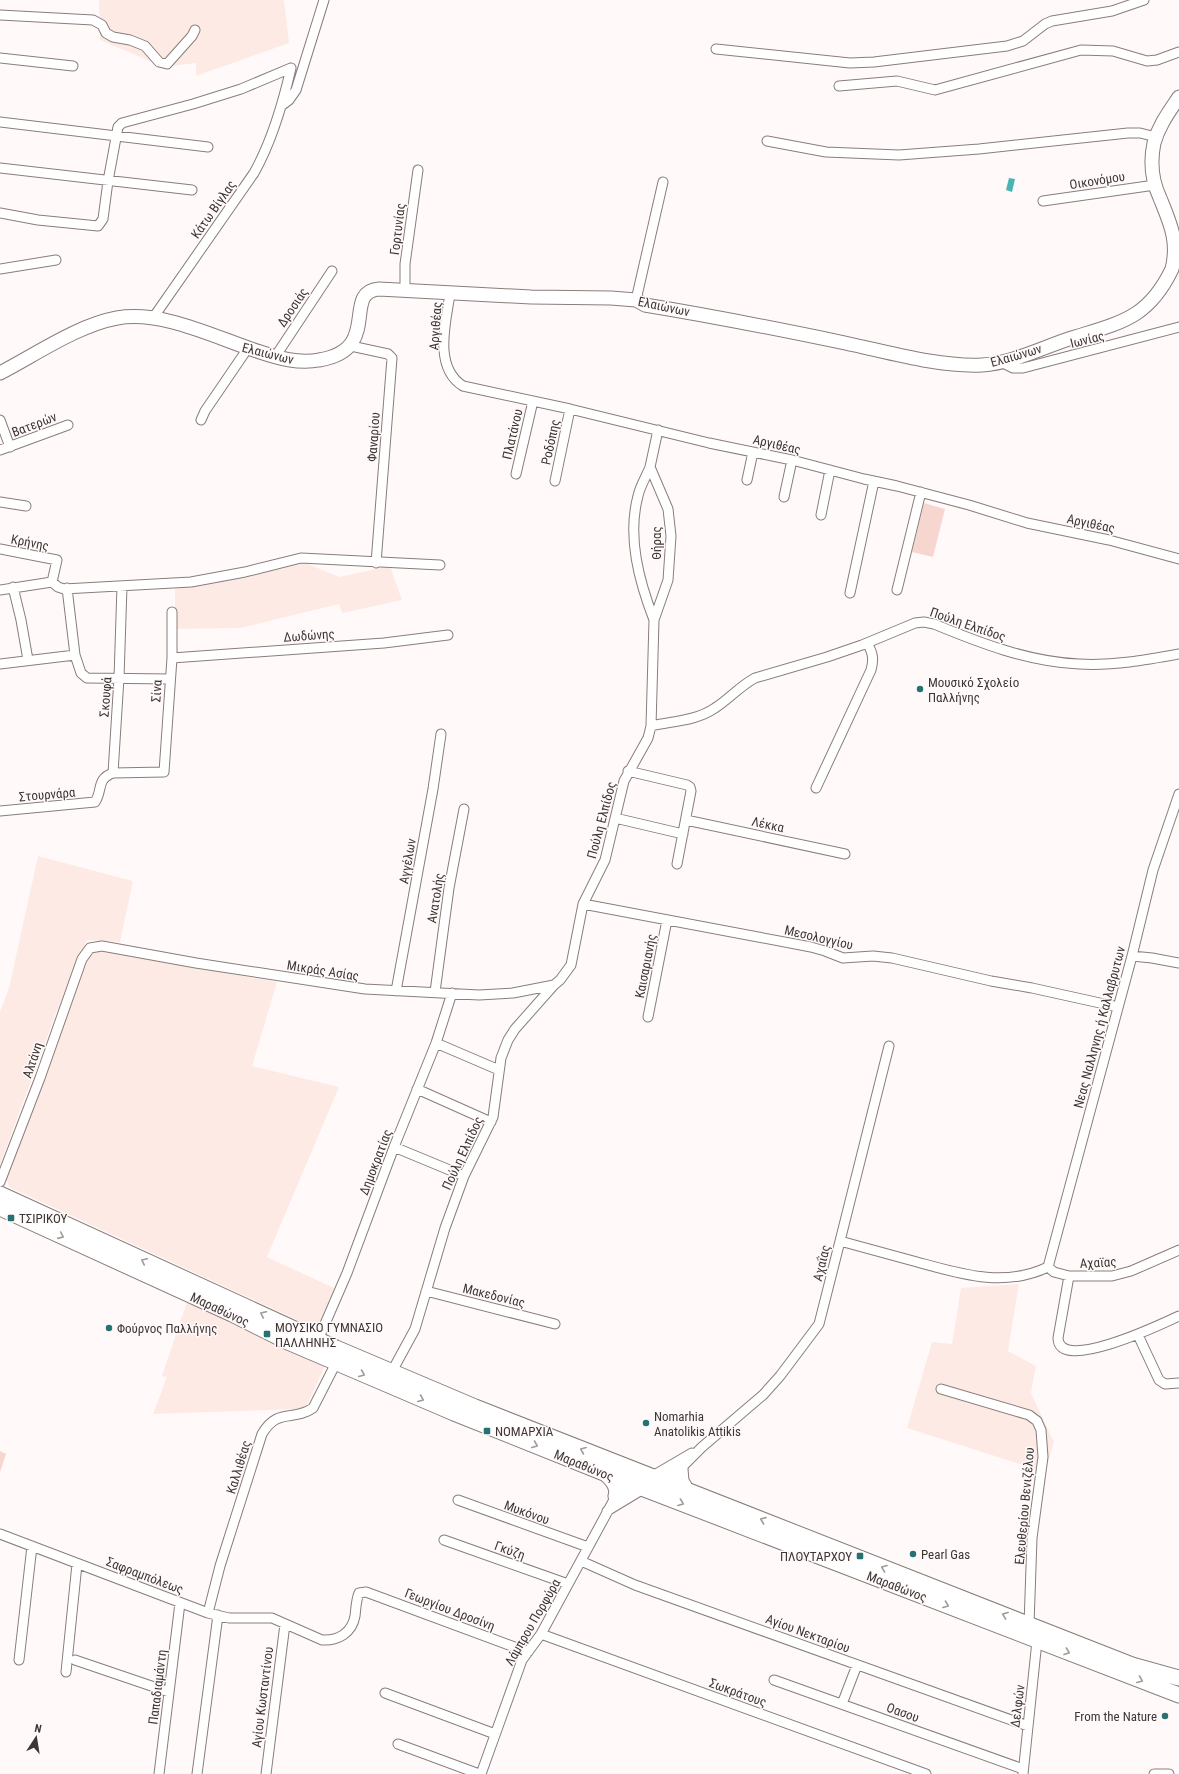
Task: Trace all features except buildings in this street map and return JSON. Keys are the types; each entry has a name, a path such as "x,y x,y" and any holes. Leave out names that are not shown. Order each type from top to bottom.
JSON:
{"main road":[{"name":"Ελαιώνων","path":"0,373 95,324 123,317 153,318 172,322 275,357 303,361 319,360 339,355 351,346 357,333 361,301 364,295 376,289 450,294 636,300 645,305 753,324 927,360 963,364 1001,362 1135,316 1146,307 1165,282 1174,266 1178,250 1177,236 1175,227 1155,185 1152,159 1156,137 1164,119 1179,97"},
{"name":"Μαραθώνος","path":"0,1194 318,1340 388,1378 605,1473 687,1491 1132,1665 1179,1678"},
{"name":"Μαραθώνος","path":"0,1208 336,1363 388,1378 475,1407 647,1483 1037,1641 1179,1695"},
{"path":"680,1469 681,1481 687,1491"},
{"path":"605,1473 615,1485 617,1492 616,1496"}],"street":[{"path":"280,107 289,100 296,90 324,0"},
{"path":"716,50 850,63 898,59 1013,44 1023,41 1048,22 1112,11 1144,0"},
{"path":"0,15 93,20 102,24 106,33 113,38 130,40 145,46 159,62 167,64 192,36 195,30"},
{"path":"839,86 897,81 935,90 1080,50 1113,51 1147,61 1157,60 1179,52"},
{"path":"0,58 73,66"},
{"name":"Κάτω Βίγλας","path":"117,136 118,127 122,122 159,114 194,104 241,89 292,68 266,150 254,173 153,318"},
{"path":"0,122 208,147"},
{"path":"767,141 826,152 899,155 979,149 1128,133 1140,133 1156,137"},
{"path":"0,213 98,226 103,219 108,181 117,136"},
{"path":"0,168 192,190"},
{"name":"Γορτυνίας","path":"405,290 406,264 418,170"},
{"path":"636,300 663,182"},
{"name":"Οικονόμου","path":"1043,201 1155,185"},
{"path":"0,269 56,260"},
{"name":"Δροσιάς","path":"275,357 332,271"},
{"name":"Αργιθέας","path":"450,294 444,348 448,365 457,380 466,387 570,409 792,460 921,492 1027,523 1109,540 1179,559"},
{"name":"Ιωνίας","path":"1001,362 1010,367 1023,368 1179,327"},
{"name":"Φαναρίου","path":"351,346 388,354 392,358 376,563"},
{"path":"201,420 205,411 248,348"},
{"name":"Πλατάνου","path":"516,474 533,401"},
{"name":"Ροδόπης","path":"555,481 570,409"},
{"path":"0,420 10,447"},
{"name":"Βατερών","path":"0,450 68,425"},
{"name":"Θήρας","path":"654,620 644,593 635,548 634,513 638,494 650,467 658,430"},
{"path":"747,480 753,452"},
{"path":"784,497 792,460"},
{"name":"Θήρας","path":"650,467 668,509 671,536 668,580 654,620 651,726"},
{"path":"820,515 830,470"},
{"path":"850,593 874,481"},
{"path":"897,590 921,492"},
{"path":"0,502 26,506"},
{"name":"Κρήνης","path":"0,549 57,560 52,582"},
{"path":"0,590 52,582 58,587 67,588 190,582 245,572 301,558 376,563 440,565"},
{"name":"Σκουφά","path":"113,773 119,678 122,586"},
{"path":"13,587 22,620 28,660"},
{"path":"67,588 75,655 81,673 87,678 170,679"},
{"name":"Σίνα","path":"113,773 164,772 172,658 172,612"},
{"name":"Πούλη Ελπίδος","path":"388,1378 416,1330 445,1228 464,1176 491,1122 494,1111 501,1058 508,1040 515,1029 560,980 571,965 583,904 605,860 620,792 628,771 648,738 651,726 690,720 714,709 746,683 764,674 827,657 867,643 915,623 924,622 1018,654 1068,664 1122,663 1179,654"},
{"name":"Δωδώνης","path":"172,658 384,643 448,635"},
{"path":"816,788 871,670 874,660 867,643"},
{"path":"0,664 75,655"},
{"name":"Αγγέλων","path":"396,991 433,789 441,734"},
{"path":"628,771 689,786 691,791 677,864"},
{"name":"Στουρνάρα","path":"0,811 95,802 102,780 107,775 113,773"},
{"name":"Νεας Nαλληνης ή Καλλαβρυτων","path":"1044,1269 1118,1008 1153,870 1179,794"},
{"name":"Ανατολής","path":"435,992 449,888 464,809"},
{"path":"615,818 683,834"},
{"name":"Λέκκα","path":"686,820 845,854"},
{"name":"Μεσολογγίου","path":"583,904 811,947 825,950 843,958 873,956 892,958 983,980 1040,990 1118,1008"},
{"name":"Καισαριανής","path":"648,1017 667,920"},
{"name":"Μικράς Ασίας","path":"90,948 102,946 268,975 365,989 479,995 513,993 554,985"},
{"name":"Αλτάνη","path":"0,1182 40,1078 65,1003 82,959 90,948"},
{"path":"1132,956 1179,963"},
{"name":"Δημοκρατίας","path":"318,1340 347,1273 394,1147 436,1043 452,993"},
{"path":"436,1043 499,1070"},
{"path":"840,1242 889,1046"},
{"path":"417,1089 491,1122"},
{"path":"394,1147 464,1176"},
{"name":"Αχαΐας","path":"647,1483 680,1469 702,1447 772,1386 814,1331 822,1316 840,1242 963,1275 982,1278 1002,1279 1044,1269"},
{"name":"Αχαϊας","path":"1044,1269 1069,1276 1119,1275 1179,1250"},
{"path":"1069,1276 1058,1338 1058,1342 1063,1348 1069,1350 1083,1350 1138,1335 1179,1316"},
{"name":"Μακεδονίας","path":"426,1291 556,1324"},
{"path":"1138,1335 1159,1380 1165,1384 1179,1383"},
{"name":"Καλλιθέας","path":"208,1613 220,1566 262,1434 268,1425 276,1418 284,1415 303,1413 313,1408 336,1363"},
{"name":"Ελευθερίου Βενιζέλου","path":"941,1389 1029,1415 1035,1419 1041,1430 1043,1457 1032,1538 1030,1625"},
{"name":"Αχαΐας","path":"647,1483 702,1447"},
{"path":"607,1511 647,1483"},
{"name":"Λάμπρου Πορφύρα","path":"480,1774 522,1660 541,1634 607,1511 616,1496 647,1483"},
{"name":"Μυκόνου","path":"458,1500 588,1547"},
{"name":"Σαφραμπόλεως","path":"0,1534 208,1613 229,1618 272,1618 322,1640 339,1638 347,1633 355,1618 357,1597 362,1592"},
{"name":"Γκύζη","path":"444,1540 568,1584"},
{"path":"19,1660 32,1546"},
{"name":"Αγίου Νεκταρίου","path":"581,1561 635,1585 1028,1726"},
{"path":"66,1672 78,1564"},
{"name":"Γεωργίου Δροσίνη","path":"362,1592 371,1592 528,1652"},
{"name":"Παπαδιαμάντη","path":"158,1774 180,1603"},
{"path":"197,1774 218,1615"},
{"name":"Αγίου Κωσταντίνου","path":"266,1774 285,1624"},
{"name":"Σωκράτους","path":"541,1634 926,1774"},
{"name":"Δελφών","path":"1023,1772 1037,1641"},
{"path":"76,1660 169,1692"},
{"path":"842,1704 857,1665"},
{"name":"Οασου","path":"774,1680 1023,1772"},
{"path":"385,1693 495,1734"},
{"path":"398,1744 480,1774"},
{"path":"1154,1774 1169,1774"}],"shaded area":[{"path":"99,0 284,0 289,43 196,76 196,63 164,67 100,40"},
{"path":"924,503 945,509 933,557 912,552"},
{"path":"301,561 339,577 390,566 402,600 342,613 339,604 241,628 175,629 175,589"},
{"path":"38,856 133,881 120,942 87,940 56,1013 0,1165 0,1012 9,988"},
{"path":"108,950 277,982 252,1066 339,1087 267,1257 334,1288 317,1329 9,1187 5,1174 85,960 92,952"},
{"path":"1019,1284 1008,1351 1036,1366 1031,1393 1054,1442 1045,1472 907,1428 932,1342 952,1344 961,1288"},
{"path":"187,1302 325,1366 307,1405 300,1409 153,1414 167,1377 162,1376"},
{"path":"0,1451 6,1454 0,1472"}],"water":[{"path":"1009,178 1015,179 1012,192 1006,190"}],"place":[{"name":"Μουσικό Σχολείο Παλλήνης","path":"920,689"},
{"name":"ΤΣΙΡΙΚΟΥ","path":"11,1218"},
{"name":"Φούρνος Παλλήνης","path":"109,1328"},
{"name":"ΜΟΥΣΙΚΟ ΓΥΜΝΑΣΙΟ ΠΑΛΛΗΝΗΣ","path":"267,1334"},
{"name":"Nomarhia Anatolikis Attikis","path":"646,1423"},
{"name":"ΝΟΜΑΡΧΙΑ","path":"487,1431"},
{"name":"Pearl Gas","path":"913,1554"},
{"name":"ΠΛΟΥΤΑΡΧΟΥ","path":"860,1556"},
{"name":"From the Nature","path":"1165,1716"}]}
